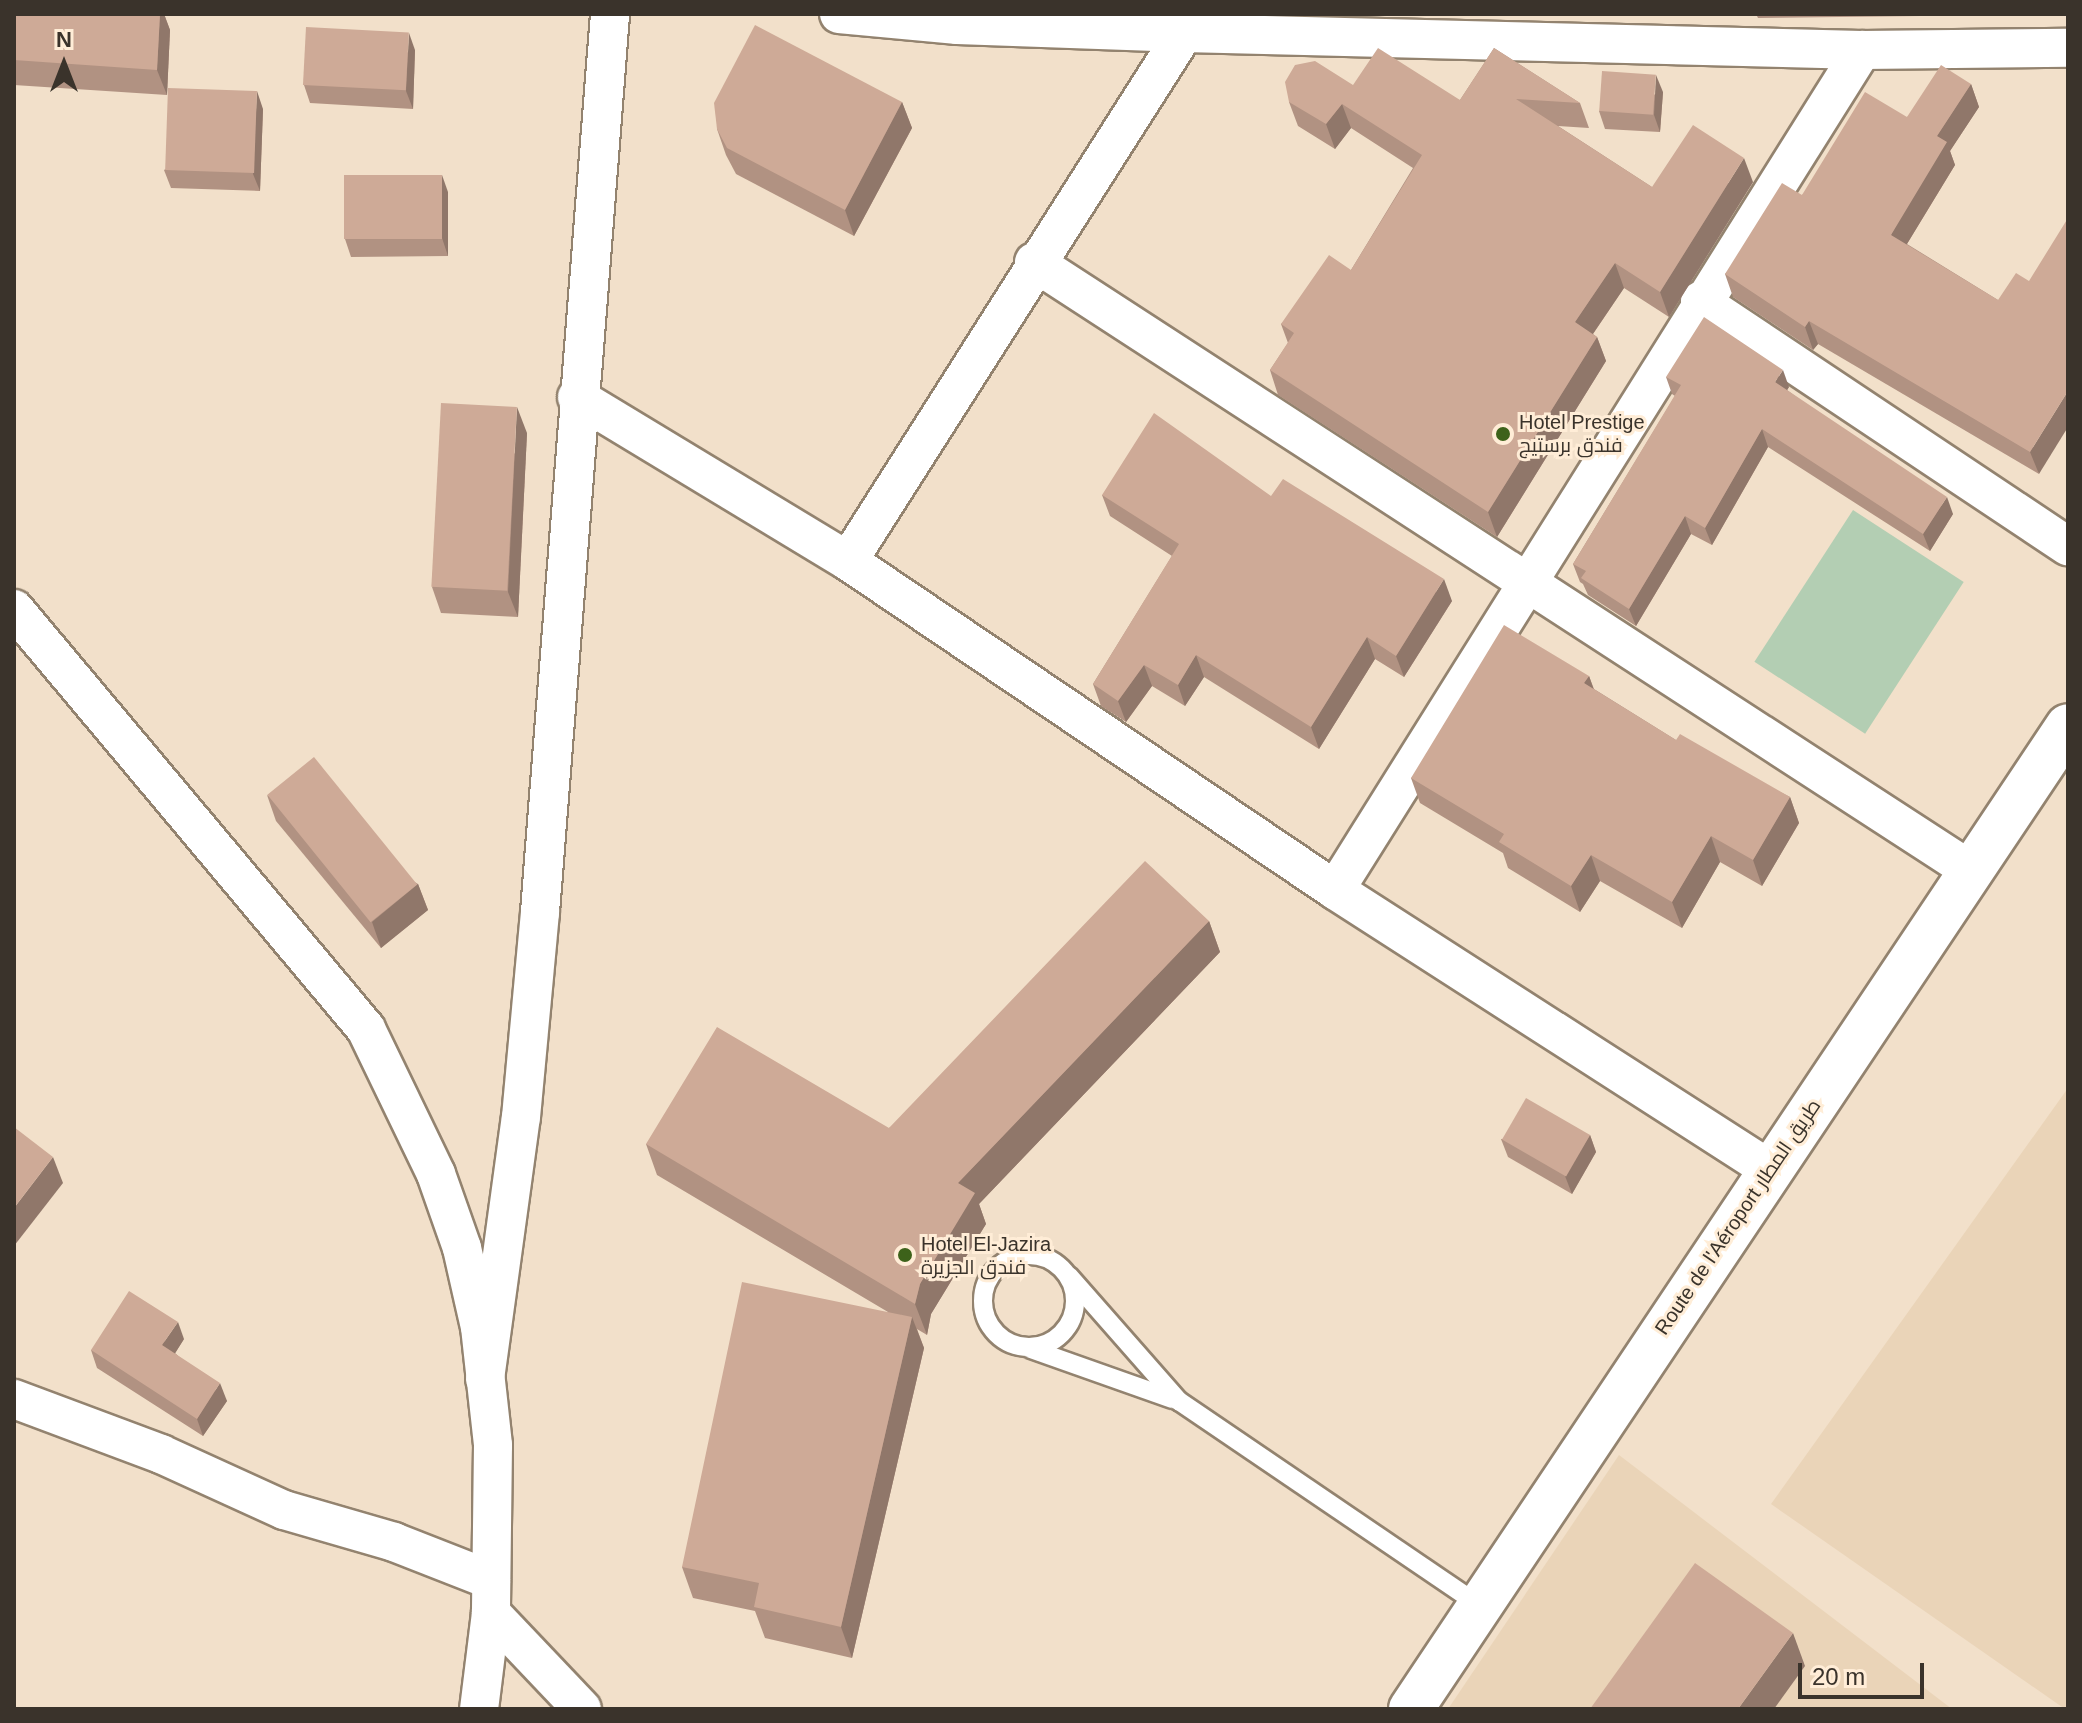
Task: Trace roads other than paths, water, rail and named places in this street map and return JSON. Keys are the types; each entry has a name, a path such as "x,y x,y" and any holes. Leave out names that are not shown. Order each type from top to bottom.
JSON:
{"street":[{"path":"485,1379 522,1101 610,14"},
{"path":"839,14 957,25 1184,33 1753,31 1862,50 2068,48"},
{"path":"848,561 1034,262 1184,33"},
{"path":"1335,890 1700,301 1862,50"},
{"path":"1034,262 1973,872"},
{"path":"1700,301 2068,546"},
{"path":"577,397 848,561 1335,890 1769,1169"},
{"path":"14,609 366,1029 436,1174 462,1248 480,1327 496,1509 491,1597 479,1709"},
{"name":"Route de l'Aéroport طريق المطار","path":"1411,1709 1769,1169 1973,872 2068,726"},
{"path":"14,1399 161,1454 284,1510 394,1542 491,1597 582,1709"}],"lane":[{"path":"1179,1401 1003,1339 986,1318 988,1279 998,1266 1026,1255 1054,1262 1179,1401 1479,1605"},
{"path":"1028,1348 1052,1342 1073,1318 1075,1290 1069,1276"}],"place":[{"name":"Hotel Prestige فندق برستيج","path":"1503,434"},
{"name":"Hotel El-Jazira فندق الجزيرة","path":"905,1255"}]}
